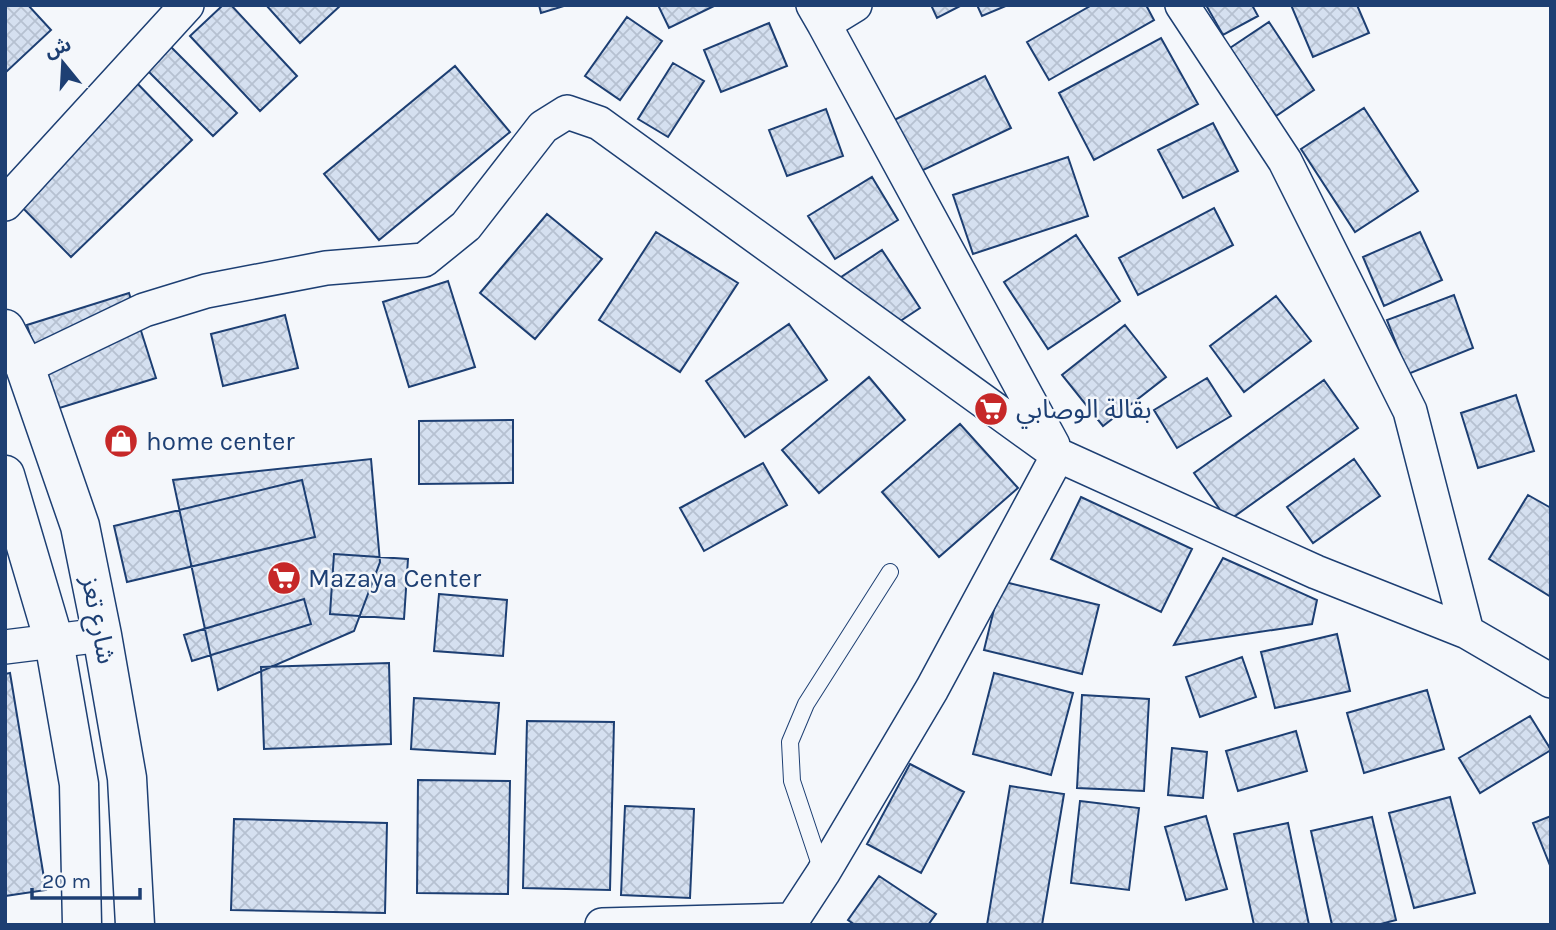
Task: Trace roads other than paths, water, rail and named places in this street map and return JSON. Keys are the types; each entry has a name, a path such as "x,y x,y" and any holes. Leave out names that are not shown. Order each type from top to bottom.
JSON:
{"main road":[{"name":"شارع تعز","path":"5,329 25,367 80,526 127,778 135,925"},
{"name":"شارع تعز","path":"5,475 54,641 79,784 82,925"}],"street":[{"path":"5,204 187,5"},
{"path":"855,5 819,15 1058,455"},
{"path":"1182,5 1285,160 1410,411 1467,632"},
{"path":"25,367 144,310 206,291 326,268 424,261 466,226 543,127 567,112 598,123 1058,455 1316,572 1467,632 1551,681"},
{"path":"602,925 790,923 823,873 932,689 1058,455"},
{"path":"5,648 102,635"}],"lane":[{"path":"823,873 792,781 790,742 806,704 890,572"}],"place":[{"name":"بقالة الوصابي","path":"991,409"},
{"name":"home center","path":"121,441"},
{"name":"Mazaya Center","path":"284,578"}]}
